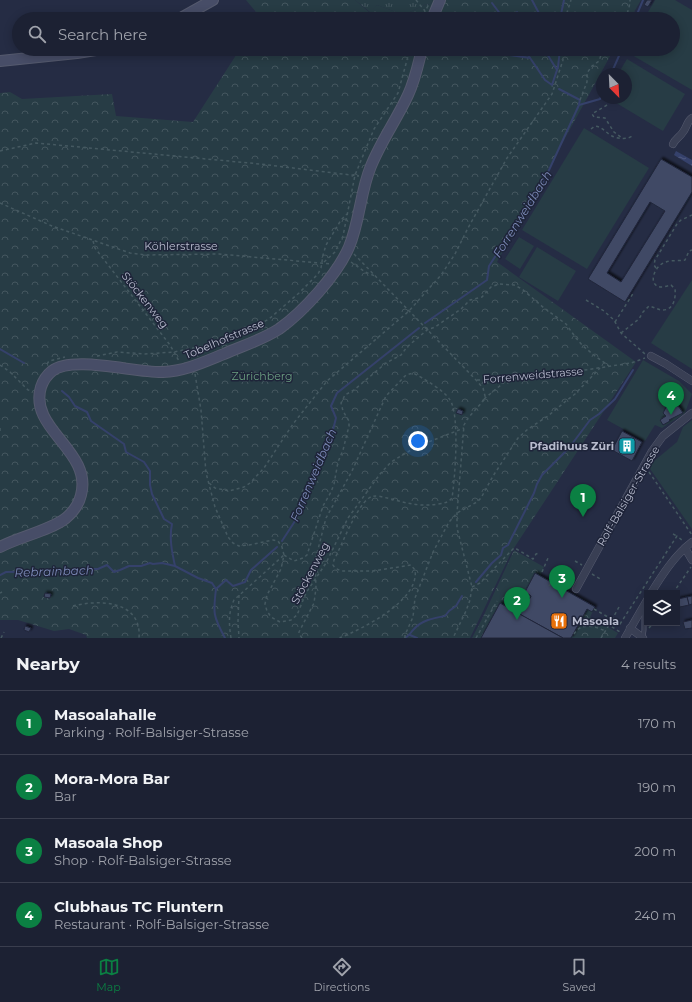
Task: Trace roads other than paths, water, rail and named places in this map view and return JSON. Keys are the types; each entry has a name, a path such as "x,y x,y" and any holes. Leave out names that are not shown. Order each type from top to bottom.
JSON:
{"main road":[{"path":"192,12 213,0"},
{"path":"430,12 440,0"},
{"path":"0,61 55,56"},
{"name":"Tobelhofstrasse","path":"0,547 60,522 72,513 80,500 83,483 80,467 49,425 40,403 42,385 51,373 63,366 82,364 162,372 189,368 267,335 279,328 316,294 332,276 348,250 355,230 367,178 377,153 416,76 420,56"}],"street":[{"path":"672,144 684,132 690,119 692,118"},
{"path":"651,356 692,381"},
{"name":"Rolf-Balsiger-Strasse","path":"576,589 644,466 663,436 692,413"},
{"path":"688,545 692,560"},
{"path":"653,590 668,567 688,545"},
{"path":"622,637 630,628 644,605"},
{"path":"630,628 643,638"}],"lane":[{"path":"643,638 644,626"}],"water":[{"path":"676,151 692,160 692,166 674,155"}],"waterway":[{"path":"532,0 538,12"},
{"path":"561,12 564,0"},
{"name":"Forrenweidbach","path":"638,12 643,0"},
{"path":"492,3 499,12"},
{"path":"517,56 530,58"},
{"path":"529,56 545,80 552,85 558,67 559,56"},
{"path":"548,56 557,70"},
{"name":"Forrenweidbach","path":"614,68 619,56"},
{"path":"559,89 580,100 579,104"},
{"name":"Forrenweidbach","path":"425,323 487,280 489,266 543,183 579,105 596,100"},
{"name":"Forrenweidbach","path":"282,541 295,521 331,438 336,418 331,406 337,393 419,328"},
{"path":"0,349 24,363"},
{"path":"476,582 501,555 503,548 508,545 542,475 569,448 590,420 615,399 633,370"},
{"path":"62,391 69,397 75,406 87,412 91,421 124,444 126,452 144,462 150,471 150,485 152,494 164,519 172,524 171,540 175,566"},
{"name":"Forrenweidbach","path":"216,589 226,580 233,586 245,582 251,570 277,547"},
{"name":"Rebrainbach","path":"0,575 6,572 79,572 89,569 98,569 107,565 114,572 129,566 141,566 150,563 162,563 175,566 198,578 212,583 216,589 214,604 216,619 225,638"},
{"path":"405,638 424,621 445,616 456,606 462,596"},
{"path":"410,635 417,638"}],"place":[{"name":"Clubhaus TC Fluntern","path":"671,415"},
{"name":"Pfadihuus Züri","path":"627,446"},
{"name":"Masoalahalle","path":"583,517"},
{"name":"Masoala Shop","path":"562,598"},
{"name":"Mora-Mora Bar","path":"517,620"},
{"name":"Masoala","path":"559,621"}],"park label":[{"name":"Zürichberg","path":"262,376"}]}
